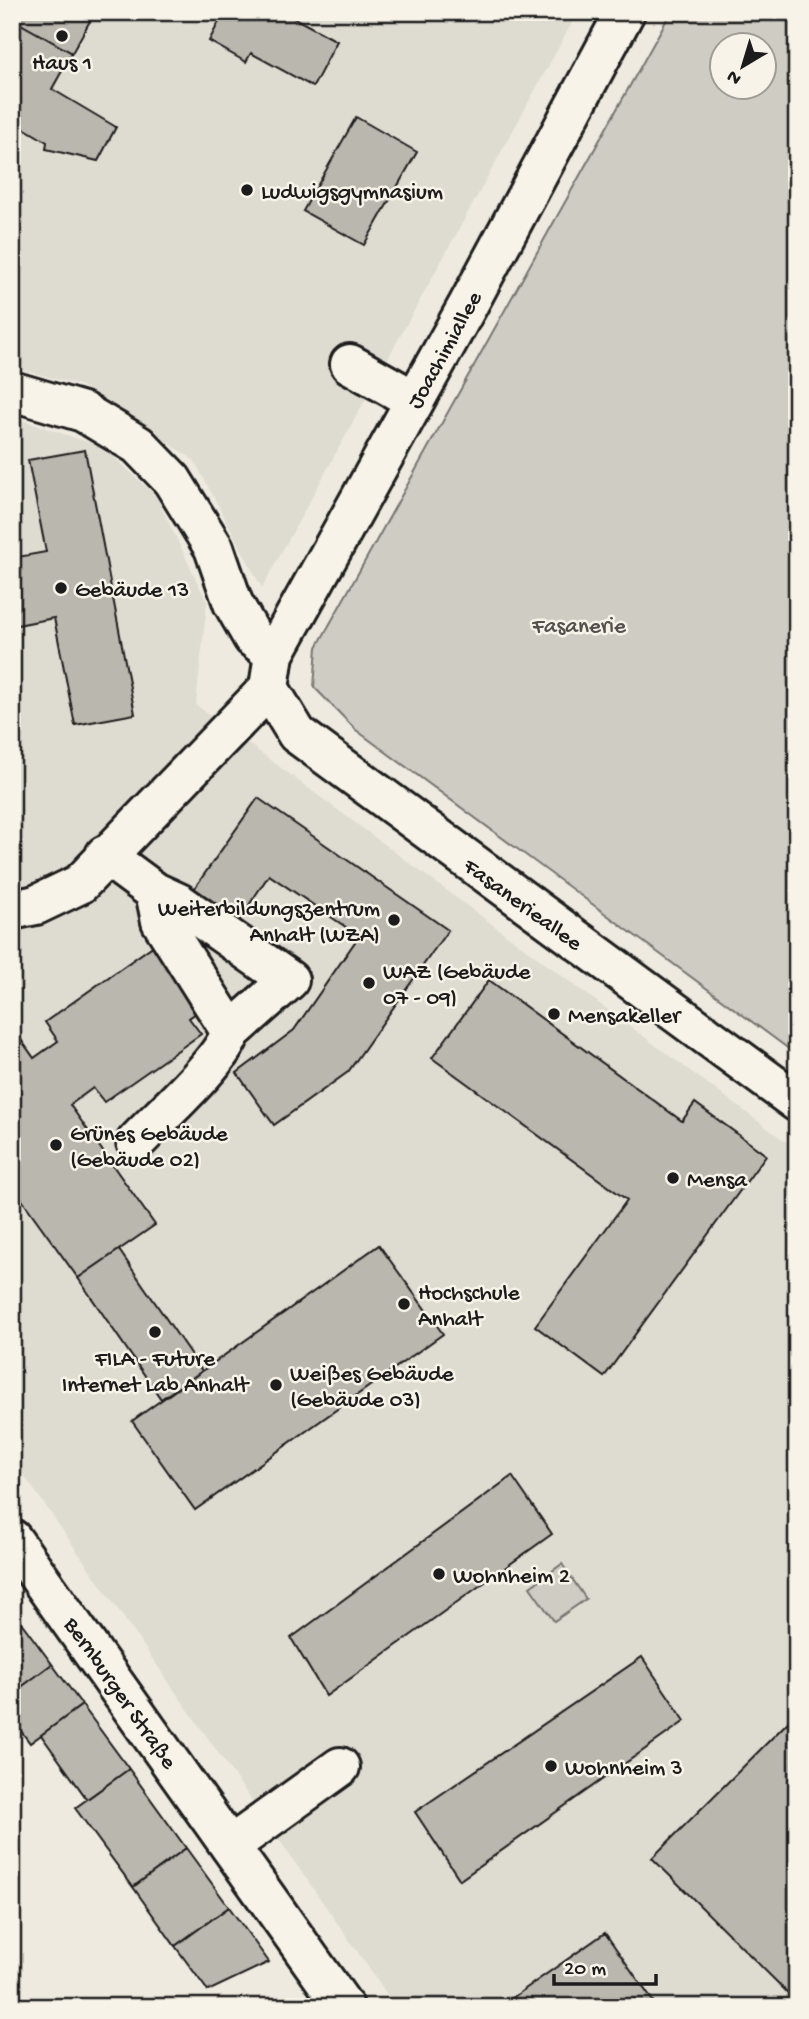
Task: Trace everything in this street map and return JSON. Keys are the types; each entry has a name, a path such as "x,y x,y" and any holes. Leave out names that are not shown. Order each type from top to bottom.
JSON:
{"street":[{"name":"Joachimiallee","path":"12,910 36,905 80,884 272,671 414,400 625,12"},
{"path":"350,364 414,400"},
{"name":"Fasanerieallee","path":"12,391 83,412 138,445 172,480 214,548 233,603 272,671 297,734 797,1102"},
{"path":"106,855 155,892 178,903 289,980 231,1032 227,1046 136,1142"},
{"path":"155,892 161,921 231,1032"},
{"name":"Bernburger Straße","path":"12,1539 344,2007"},
{"path":"230,1846 340,1767"}],"shaded area":[{"name":"Ludwigsgymnasium","path":"12,12 578,12 262,588 194,460 82,386 12,367"},
{"name":"Hochschule Anhalt","path":"12,417 103,447 156,496 207,602 196,705 797,1150 797,2007 396,2007 12,1458"}],"green space":[{"name":"Fasanerie","path":"671,12 797,12 797,1055 356,730 314,687 317,647"},
{"path":"562,1564 586,1599 554,1621 530,1587"}],"building":[{"name":"Haus 1","path":"12,12 95,12 72,53 12,19"},
{"path":"224,12 283,12 337,41 313,87 251,53 246,62 209,41"},
{"path":"12,19 72,53 52,89 116,127 98,161 46,149 47,142 12,121"},
{"path":"356,117 417,152 364,245 303,211"},
{"name":"Gebäude 13","path":"85,450 135,714 75,725 54,618 12,626 12,558 46,552 28,460"},
{"name":"WAZ (Gebäude 07 - 09)","path":"258,798 448,930 348,1072 274,1125 237,1073 294,1030 359,936 269,875 235,926 189,896"},
{"name":"Grünes Gebäude (Gebäude 02)","path":"157,943 203,1008 189,1018 201,1034 104,1102 93,1088 70,1105 155,1225 78,1278 12,1186 12,1027 34,1058 58,1041 45,1022"},
{"name":"Mensa","path":"489,980 682,1121 695,1103 766,1155 604,1377 535,1326 627,1200 432,1058"},
{"name":"Weißes Gebäude (Gebäude 03)","path":"379,1245 443,1334 195,1510 132,1421"},
{"path":"119,1250 202,1371 161,1399 78,1278"},
{"name":"Wohnheim 2","path":"512,1476 552,1534 326,1696 291,1638"},
{"path":"12,1610 52,1664 12,1694"},
{"name":"Wohnheim 3","path":"642,1657 685,1721 460,1880 415,1812"},
{"path":"52,1664 82,1705 30,1743 12,1719 12,1694"},
{"path":"82,1705 129,1769 87,1799 41,1735"},
{"path":"797,1713 797,2001 796,2001 652,1858"},
{"path":"129,1769 186,1848 133,1887 75,1808"},
{"path":"186,1848 229,1907 175,1946 133,1887"},
{"path":"229,1907 269,1962 208,1991 175,1946"},
{"path":"605,1933 657,2007 507,2007 505,2003"}],"place":[{"name":"Haus 1","path":"62,36"},
{"name":"Ludwigsgymnasium","path":"247,190"},
{"name":"Gebäude 13","path":"61,588"},
{"name":"Weiterbildungszentrum Anhalt (WZA)","path":"394,920"},
{"name":"WAZ (Gebäude 07 - 09)","path":"369,983"},
{"name":"Mensakeller","path":"554,1014"},
{"name":"Grünes Gebäude (Gebäude 02)","path":"56,1145"},
{"name":"Mensa","path":"673,1178"},
{"name":"Hochschule Anhalt","path":"404,1304"},
{"name":"FILA - Future Internet Lab Anhalt","path":"155,1332"},
{"name":"Weißes Gebäude (Gebäude 03)","path":"276,1385"},
{"name":"Wohnheim 2","path":"439,1574"},
{"name":"Wohnheim 3","path":"551,1766"}]}
